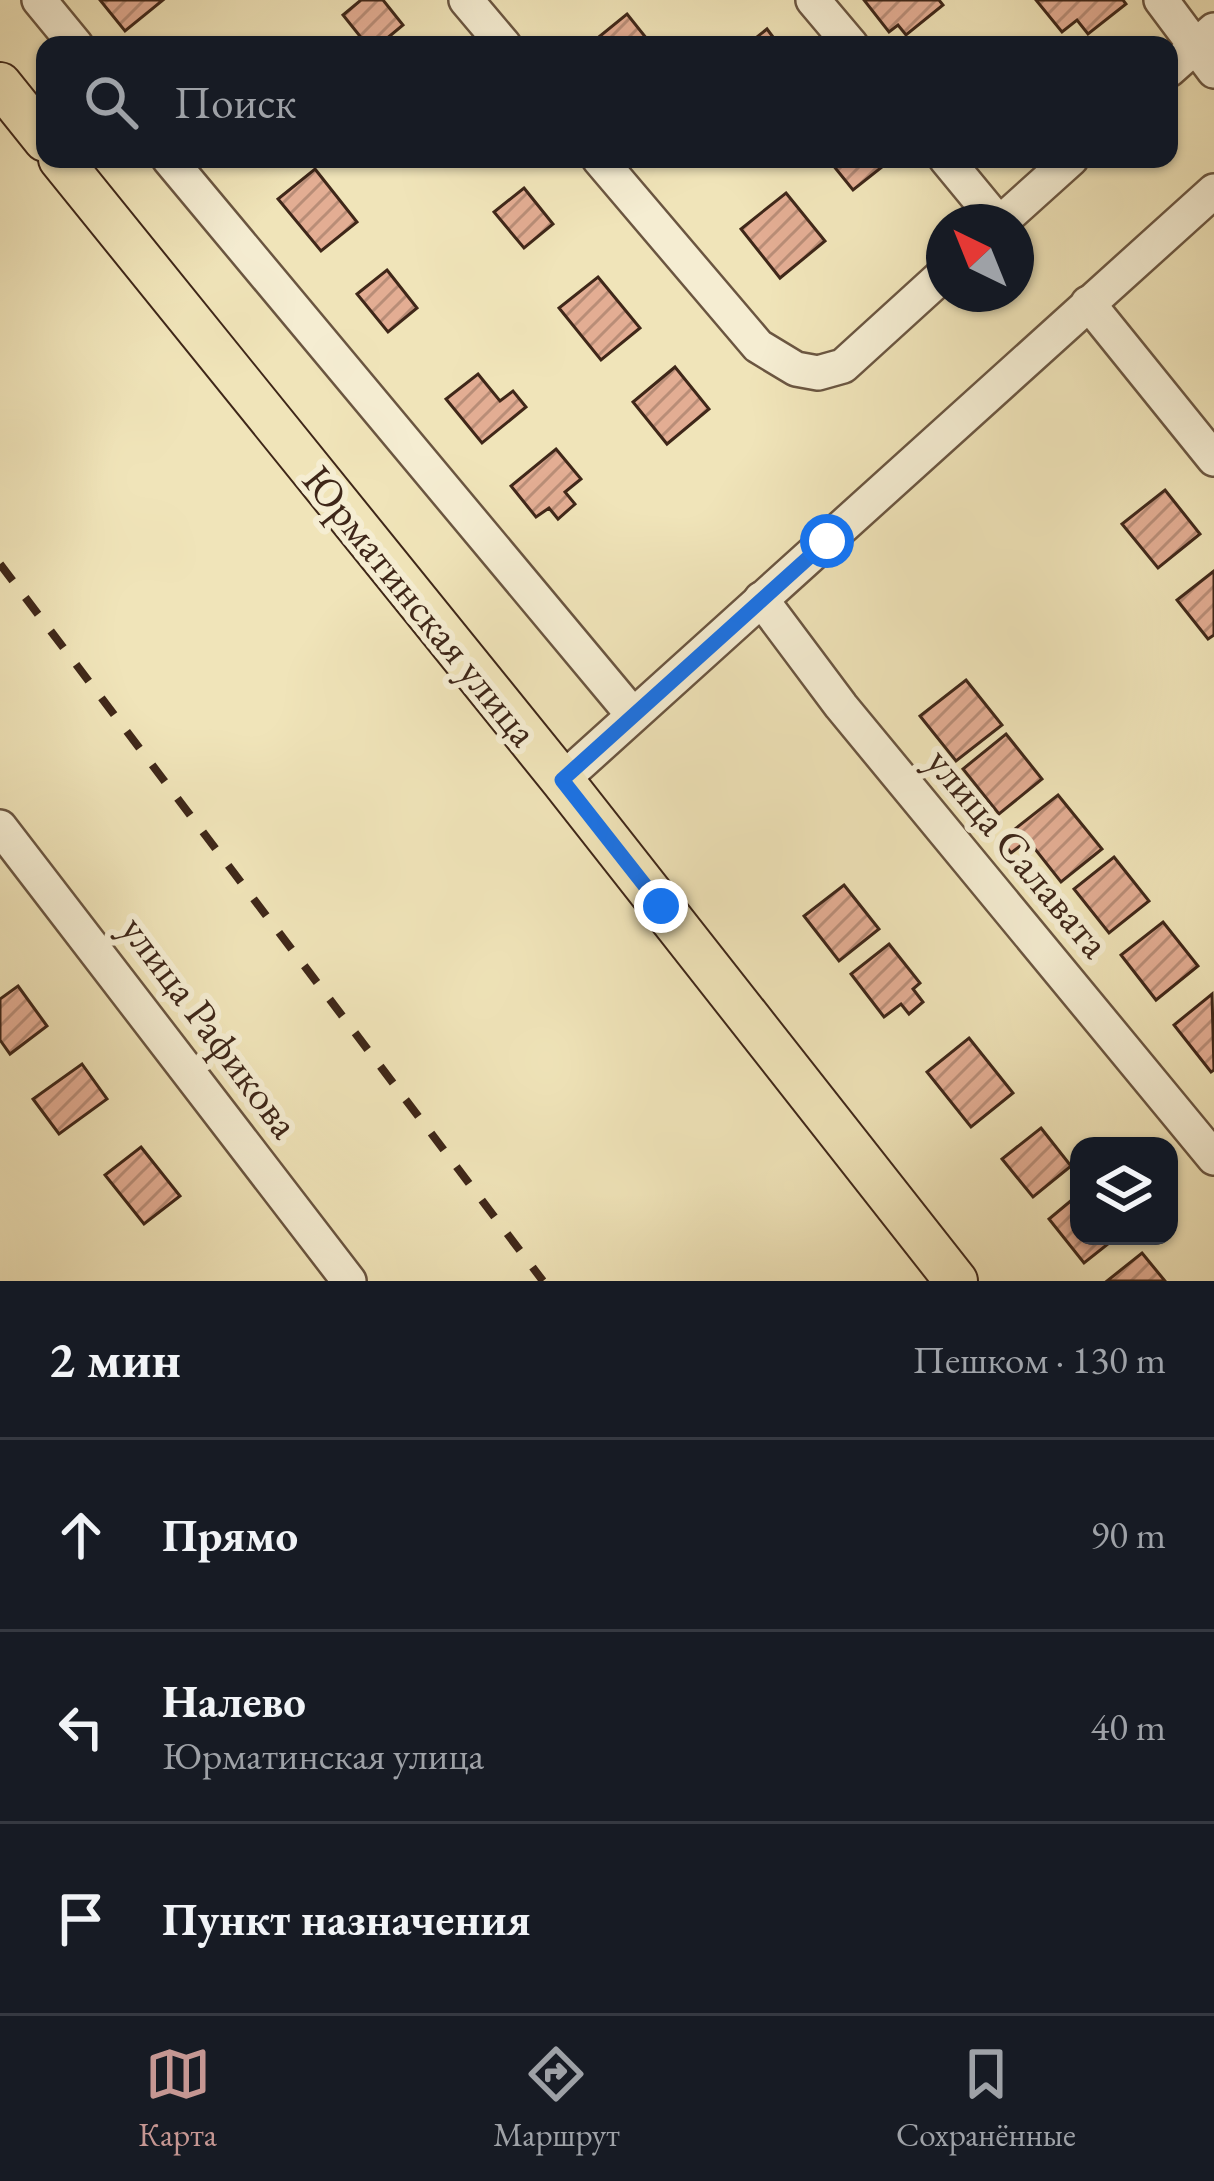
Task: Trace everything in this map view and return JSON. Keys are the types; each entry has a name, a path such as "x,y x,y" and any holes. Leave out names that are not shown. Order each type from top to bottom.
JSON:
{"main road":[{"path":"0,84 36,129"},
{"name":"Юрматинская улица","path":"67,168 562,780 956,1281"}],"street":[{"path":"39,0 69,36"},
{"path":"466,0 496,36"},
{"path":"813,0 843,36"},
{"path":"1161,0 1198,54"},
{"path":"177,168 633,715"},
{"path":"607,168 758,346 796,369 818,373 843,366 926,290"},
{"path":"954,168 985,204"},
{"path":"1020,204 1061,168"},
{"path":"562,780 1214,191"},
{"path":"1088,303 1214,458"},
{"name":"улица Салавата","path":"760,599 841,706 1214,1158"},
{"name":"улица Рафикова","path":"0,827 349,1281"}],"building":[{"path":"100,0 163,0 125,31"},
{"path":"361,0 383,0 403,25 390,36 360,36 343,15"},
{"path":"864,0 939,0 943,5 906,35 898,25 889,32"},
{"path":"1036,0 1123,0 1126,4 1088,34 1077,20 1062,32"},
{"path":"627,14 645,36 600,36"},
{"path":"835,168 881,168 853,190"},
{"path":"315,169 357,222 321,251 278,199"},
{"path":"524,188 553,224 524,248 494,212"},
{"path":"786,193 825,241 780,278 741,229"},
{"path":"387,270 417,308 388,332 357,294"},
{"path":"598,277 640,328 601,360 559,308"},
{"path":"675,367 709,409 667,444 633,402"},
{"path":"478,374 500,401 513,391 526,407 482,443 446,399"},
{"path":"556,449 581,479 565,492 575,504 558,519 549,508 536,517 511,486"},
{"path":"1165,490 1200,534 1158,568 1122,524"},
{"path":"1214,571 1214,635 1208,639 1177,600"},
{"path":"966,680 1002,725 956,761 920,716"},
{"path":"1006,734 1042,779 999,814 963,769"},
{"path":"1058,795 1102,849 1061,882 1028,840 1011,853 1001,840"},
{"path":"1114,857 1149,901 1109,933 1074,889"},
{"path":"844,885 879,929 839,961 804,916"},
{"path":"1163,922 1198,966 1156,1000 1121,955"},
{"path":"889,944 920,983 913,989 923,1002 909,1014 901,1004 884,1017 851,974"},
{"path":"18,986 47,1026 10,1054 0,1040 0,999"},
{"path":"1212,994 1214,1070 1211,1072 1174,1025"},
{"path":"969,1038 1013,1093 971,1127 927,1072"},
{"path":"82,1064 107,1099 59,1134 33,1099"},
{"path":"1041,1128 1070,1167 1033,1197 1002,1159"},
{"path":"141,1147 180,1196 144,1224 105,1175"},
{"path":"1070,1202 1070,1245 1107,1245 1084,1263 1049,1219"},
{"path":"1142,1253 1165,1281 1107,1281"}],"railway":[{"path":"0,564 543,1281"}],"route":[{"path":"661,906 562,780 827,541"}]}
